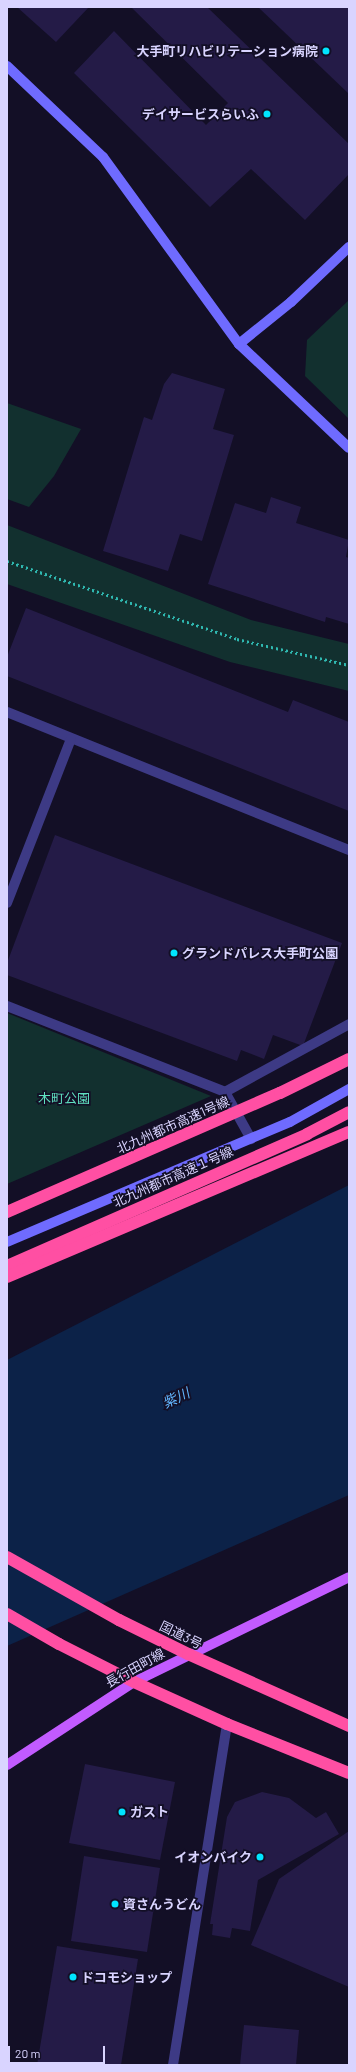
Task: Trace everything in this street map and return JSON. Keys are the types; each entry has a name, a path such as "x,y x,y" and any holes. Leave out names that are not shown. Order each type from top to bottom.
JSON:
{"highway":[{"name":"北九州都市高速1号線","path":"7,1212 280,1093 349,1059"},
{"name":"北九州都市高速１号線","path":"7,1266 307,1134 349,1112"},
{"path":"7,1277 349,1132"},
{"name":"国道3号","path":"7,1557 119,1620 188,1654 349,1726"},
{"path":"7,1614 59,1644 134,1682 227,1724 349,1773"}],"main road":[{"name":"長行田町線","path":"7,1765 134,1682 188,1654 349,1577"}],"street":[{"path":"7,66 103,157 239,344 349,448"},
{"path":"239,344 291,302 349,246"},
{"path":"7,712 349,850"},
{"path":"7,903 71,739"},
{"path":"7,1006 225,1092 251,1139"},
{"path":"225,1092 349,1024"},
{"path":"7,1242 290,1122 349,1089"},
{"path":"173,2065 227,1724"}],"path":[{"path":"7,561 237,639 349,665"}],"green space":[{"path":"349,300 349,419 305,376 307,340"},
{"path":"7,403 81,429 54,476 29,507 7,499"},
{"path":"7,525 251,620 349,644 349,691 230,662 7,584"},
{"name":"木町公園","path":"7,1013 211,1096 7,1184"}],"water":[{"name":"紫川","path":"349,1185 349,1495 7,1646 7,1360"}],"building":[{"path":"17,7 89,7 56,42"},
{"name":"デイサービスらいふ","path":"207,7 349,144 349,174 305,220 251,169 210,207 74,73 114,31 206,125 228,103 132,8"},
{"name":"大手町リハビリテーション病院","path":"258,7 349,7 349,94"},
{"path":"172,373 225,389 213,429 234,435 202,541 180,534 168,571 103,551 144,417 152,420 164,384"},
{"path":"271,497 301,507 296,523 349,540 346,557 349,558 349,624 326,617 325,622 208,584 235,503 266,513"},
{"path":"26,608 288,712 293,700 349,722 349,811 7,676 7,657"},
{"name":"グランドパレス大手町公園","path":"55,835 342,943 303,1046 273,1035 264,1059 241,1050 237,1061 7,975 7,963"},
{"name":"ガスト","path":"85,1764 175,1782 160,1860 69,1843"},
{"name":"イオンバイク","path":"262,1792 289,1798 316,1818 326,1812 339,1834 258,1880 250,1931 232,1928 230,1938 212,1935 213,1924 210,1924 227,1817 235,1802"},
{"path":"349,1831 349,1987 251,1945 279,1879"},
{"name":"資さんうどん","path":"84,1856 160,1868 147,1952 71,1941"},
{"path":"57,1946 138,1959 121,2065 37,2065"},
{"path":"244,2025 299,2030 296,2065 240,2065"}],"place":[{"name":"大手町リハビリテーション病院","path":"326,51"},
{"name":"デイサービスらいふ","path":"267,114"},
{"name":"グランドパレス大手町公園","path":"174,953"},
{"name":"ガスト","path":"122,1812"},
{"name":"イオンバイク","path":"260,1857"},
{"name":"資さんうどん","path":"115,1904"},
{"name":"ドコモショップ","path":"73,1977"}]}
